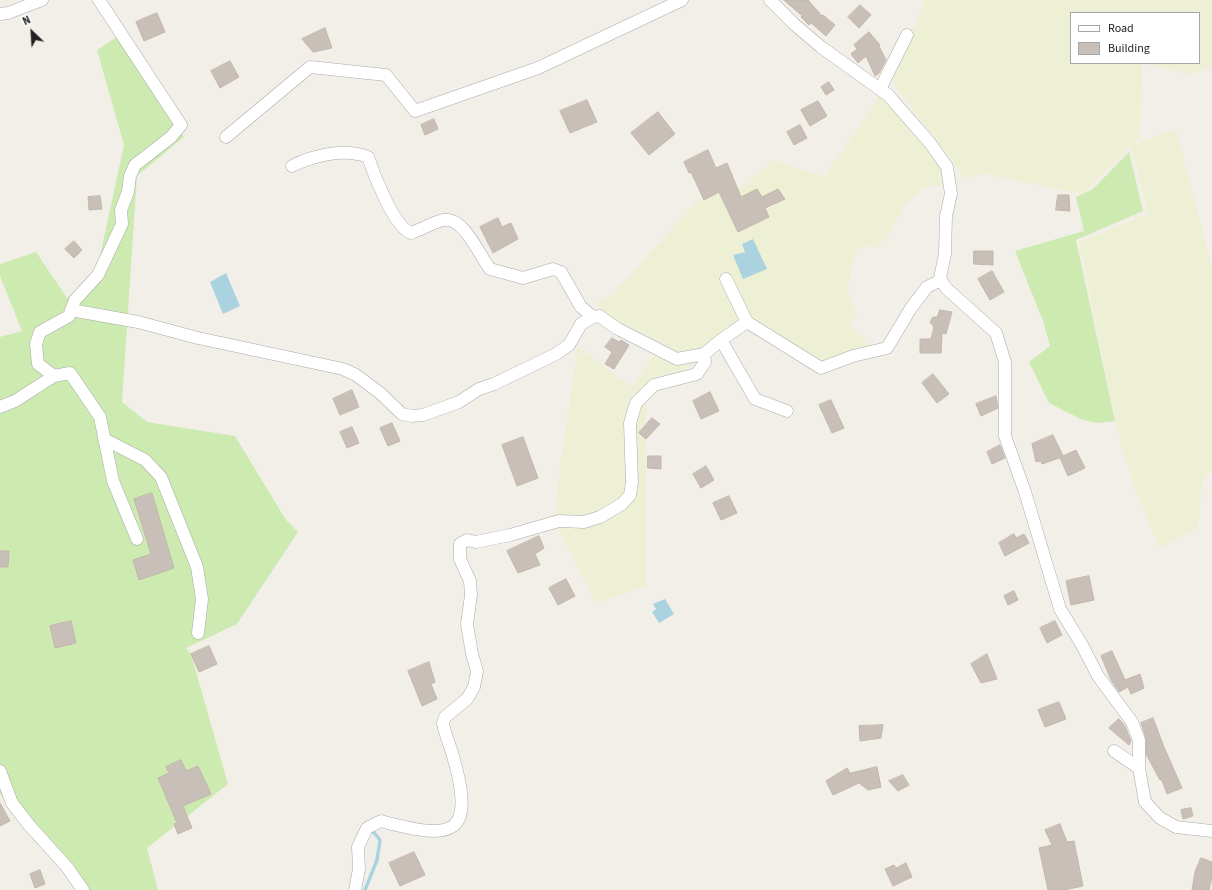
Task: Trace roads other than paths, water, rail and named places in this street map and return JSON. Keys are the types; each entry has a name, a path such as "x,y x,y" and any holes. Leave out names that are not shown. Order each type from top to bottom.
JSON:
{"street":[{"path":"0,14 8,13 42,0"},
{"path":"54,376 38,364 36,344 40,332 69,316 75,300 98,275 122,224 121,210 128,192 130,176 135,165 171,137 181,125 99,0"},
{"path":"226,137 310,67 386,75 415,111 538,68 682,0"},
{"path":"770,0 794,24 821,47 888,95 930,143 947,167 951,194 946,216 945,254 941,280 946,288 996,333 1004,362 1005,436 1025,492 1060,609 1082,645 1098,676 1132,722 1139,740 1139,768 1146,802 1160,818 1176,827 1212,831"},
{"path":"880,89 907,35"},
{"path":"292,166 306,159 337,153 358,154 368,157 391,210 400,224 407,231 411,233 444,220 457,222 463,228 490,269 523,278 553,269 560,272 581,308 593,317"},
{"path":"726,279 747,322 821,368 853,356 887,348 911,308 927,286 941,280"},
{"path":"71,310 138,322 198,338 343,369 356,375 380,393 402,414 412,416 433,413 459,402 478,390 494,384 556,354 569,345 581,324 593,317 599,316 618,329 677,359 704,354 747,322"},
{"path":"721,340 755,399 787,411"},
{"path":"355,890 359,869 358,847 367,828 381,821 414,830 448,830 457,824 461,817 463,805 459,784 443,723 445,717 467,699 474,687 477,671 472,654 467,624 471,595 470,581 460,559 458,550 460,544 467,540 476,542 510,535 559,521 584,522 600,517 622,504 630,495 632,482 630,423 636,403 654,385 698,374 704,362 704,354"},
{"path":"0,407 15,401 54,376 70,373 100,417 113,481 138,539"},
{"path":"104,439 145,460 161,477 197,568 202,599 198,632"},
{"path":"1114,751 1139,768"},
{"path":"0,771 12,803 29,826 67,868 84,890"}],"water":[{"path":"753,239 767,269 743,279 733,255 745,252 742,244"},
{"path":"226,273 240,306 223,314 210,282"},
{"path":"665,599 674,614 659,623 652,612 656,609 653,604"}],"waterway":[{"path":"365,890 377,860 380,840 372,830"}]}
